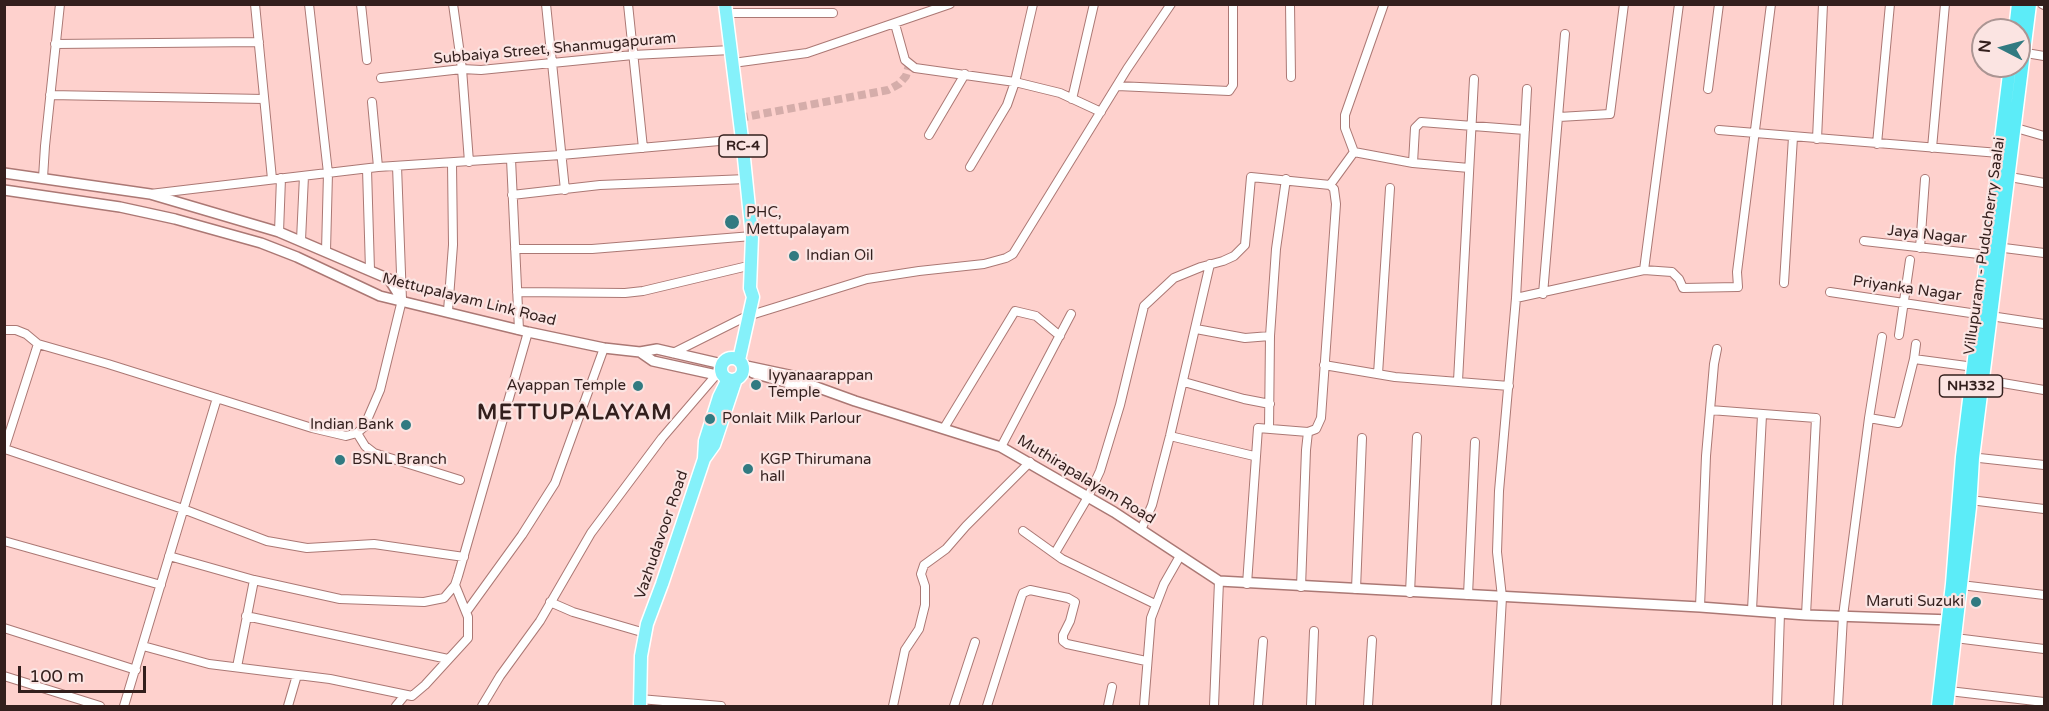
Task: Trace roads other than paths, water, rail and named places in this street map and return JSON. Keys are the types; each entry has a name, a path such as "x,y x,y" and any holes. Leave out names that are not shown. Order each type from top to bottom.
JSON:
{"highway":[{"name":"Villupuram - Puducherry Saalai","path":"1938,706 1952,620 1976,374 1986,315 1998,159 2008,78"},
{"name":"Villupuram - Puducherry Saalai","path":"1992,249 2010,172 2020,78"},
{"path":"1998,159 2010,172"},
{"name":"Villupuram - Puducherry Saalai","path":"1947,706 1955,638 1952,620 1961,585 1970,500 1968,457"}],"main road":[{"name":"RC-4","path":"726,9 747,179 752,266"},
{"name":"Vazhudavoor Road","path":"640,703 641,656 645,633 704,459 714,445 747,316 746,297 750,288 752,266"}],"street":[{"path":"43,178 60,4"},
{"path":"255,4 264,99 276,179 279,232"},
{"path":"309,4 328,173 326,251"},
{"path":"361,4 368,60"},
{"path":"453,4 462,69 469,162"},
{"path":"546,4 565,189"},
{"path":"628,4 643,148"},
{"name":"Subbaiya Street, Shanmugapuram","path":"381,78 633,55 732,56 807,53 950,4"},
{"path":"970,167 1007,105 1015,82 1033,4"},
{"path":"1072,99 1094,4"},
{"path":"1117,86 1229,91 1233,85 1233,4"},
{"path":"1290,4 1290,77"},
{"path":"1354,152 1345,128 1345,115 1384,4"},
{"path":"1559,117 1610,114 1624,4"},
{"path":"1644,270 1679,4"},
{"path":"1708,89 1719,4"},
{"path":"1516,298 1543,294 1644,270 1672,272 1683,288 1738,287 1737,272 1771,4"},
{"path":"1817,139 1824,4"},
{"path":"1877,144 1890,4"},
{"path":"1932,148 1945,4"},
{"path":"673,353 747,316 867,279 984,264 1013,254 1169,5"},
{"path":"726,9 833,13"},
{"path":"895,24 905,60 915,68 1015,82 1060,93 1101,112"},
{"path":"1543,294 1565,34"},
{"path":"55,44 259,42"},
{"path":"929,135 965,74"},
{"path":"1458,381 1474,79"},
{"path":"1496,706 1502,597 1497,552 1502,446 1516,298 1527,90"},
{"path":"50,95 264,99"},
{"path":"372,102 378,167"},
{"path":"1413,163 1418,124 1525,130"},
{"path":"2016,128 2044,136"},
{"path":"1719,130 1932,148 1998,159"},
{"path":"1784,283 1793,137"},
{"path":"150,194 367,168 561,156 742,139"},
{"path":"1354,152 1413,163 1469,168"},
{"path":"1330,185 1354,152"},
{"path":"169,556 327,597 350,600 438,600 444,598 454,585 464,557 523,331 517,292 511,159"},
{"path":"447,311 453,245 452,163"},
{"path":"4,330 16,330 26,334 38,344 322,431 346,436 357,433 364,427 380,390 402,300 397,166"},
{"path":"367,168 370,270"},
{"path":"2010,172 2044,183"},
{"path":"4,173 150,194 279,232 389,279 402,300"},
{"path":"301,240 304,176"},
{"path":"1055,553 1088,497 1100,471 1120,405 1144,306 1174,278 1234,256 1245,245 1251,177 1330,185 1334,189 1336,204 1319,425 1308,432 1257,428 1247,584"},
{"path":"512,195 600,185 747,179"},
{"path":"1269,429 1270,336 1276,249 1286,179"},
{"path":"1920,248 1924,179"},
{"path":"1378,374 1390,188"},
{"name":"Mettupalayam Link Road","path":"4,190 120,207 175,219 261,243 297,256 380,296 604,348 640,352 657,349 732,369"},
{"path":"515,249 592,249 752,236"},
{"name":"Jaya Nagar","path":"1864,241 1920,248 1992,249 2044,253"},
{"path":"1899,334 1910,260"},
{"path":"1141,530 1152,505 1170,436 1210,264"},
{"path":"517,292 625,293 752,266"},
{"name":"Priyanka Nagar","path":"1830,292 2044,324"},
{"path":"944,428 1015,311 1036,316 1060,336"},
{"path":"1005,449 1071,314"},
{"path":"1196,329 1245,338 1270,336"},
{"path":"1838,706 1843,616 1882,337"},
{"path":"38,344 9,422 5,450 183,509 267,541 322,548 374,544 464,557"},
{"path":"1869,418 1898,423 1916,344"},
{"path":"466,611 522,535 555,483 604,348"},
{"path":"1700,607 1710,410 1717,349"},
{"path":"640,352 653,361 732,369"},
{"path":"1914,359 2044,390"},
{"path":"1324,365 1378,374 1509,386"},
{"path":"483,706 540,621 591,533 662,438 732,369"},
{"name":"Muthirapalayam Road","path":"732,369 799,386 808,384 1005,449 1088,497 1219,581"},
{"path":"1184,382 1270,404"},
{"path":"124,706 217,398"},
{"path":"1710,410 1816,418 1806,615"},
{"path":"1752,610 1762,415"},
{"path":"1301,587 1308,432"},
{"path":"357,433 365,446 374,453 460,480"},
{"path":"1170,436 1254,456"},
{"path":"1410,592 1417,437"},
{"path":"1356,589 1362,438"},
{"path":"1468,595 1475,442"},
{"path":"1968,457 2044,465"},
{"path":"893,706 905,650 919,629 925,605 925,586 921,574 924,565 946,549 1028,461"},
{"path":"1970,500 2044,509"},
{"path":"1023,531 1082,569 1155,604"},
{"path":"4,541 161,585"},
{"path":"1144,706 1151,618 1155,604 1180,556"},
{"path":"237,667 254,579"},
{"path":"1214,706 1219,581 1752,610 1806,615 1952,620"},
{"path":"143,646 189,660 330,679 412,696 468,638 470,629 466,611 454,585"},
{"path":"1961,585 2044,595"},
{"path":"987,706 1021,598 1023,593 1030,590 1068,598 1075,602 1071,621 1063,635 1063,641 1066,644 1146,661"},
{"path":"550,602 573,612 645,633"},
{"path":"1777,706 1780,613"},
{"path":"246,616 448,659"},
{"path":"4,628 136,670"},
{"path":"1311,706 1314,631"},
{"path":"1955,638 2044,650"},
{"path":"1368,706 1372,640"},
{"path":"1258,706 1263,641"},
{"path":"954,706 975,642"},
{"path":"288,706 297,675"},
{"path":"4,676 100,706"},
{"path":"1108,706 1112,687"},
{"path":"1949,691 2044,702"},
{"path":"396,706 405,695"},
{"path":"640,703 721,706"}],"tunnel":[{"path":"740,118 888,90 899,84 906,76 909,65"}],"place":[{"name":"PHC, Mettupalayam","path":"732,222"},
{"name":"Indian Oil","path":"794,256"},
{"name":"Iyyanaarappan Temple","path":"756,385"},
{"name":"Ayappan Temple","path":"638,386"},
{"name":"Ponlait Milk Parlour","path":"710,419"},
{"name":"Indian Bank","path":"406,425"},
{"name":"BSNL Branch","path":"340,460"},
{"name":"KGP Thirumana hall","path":"748,469"},
{"name":"Maruti Suzuki","path":"1976,602"}],"district":[{"name":"METTUPALAYAM","path":"575,413"}]}
